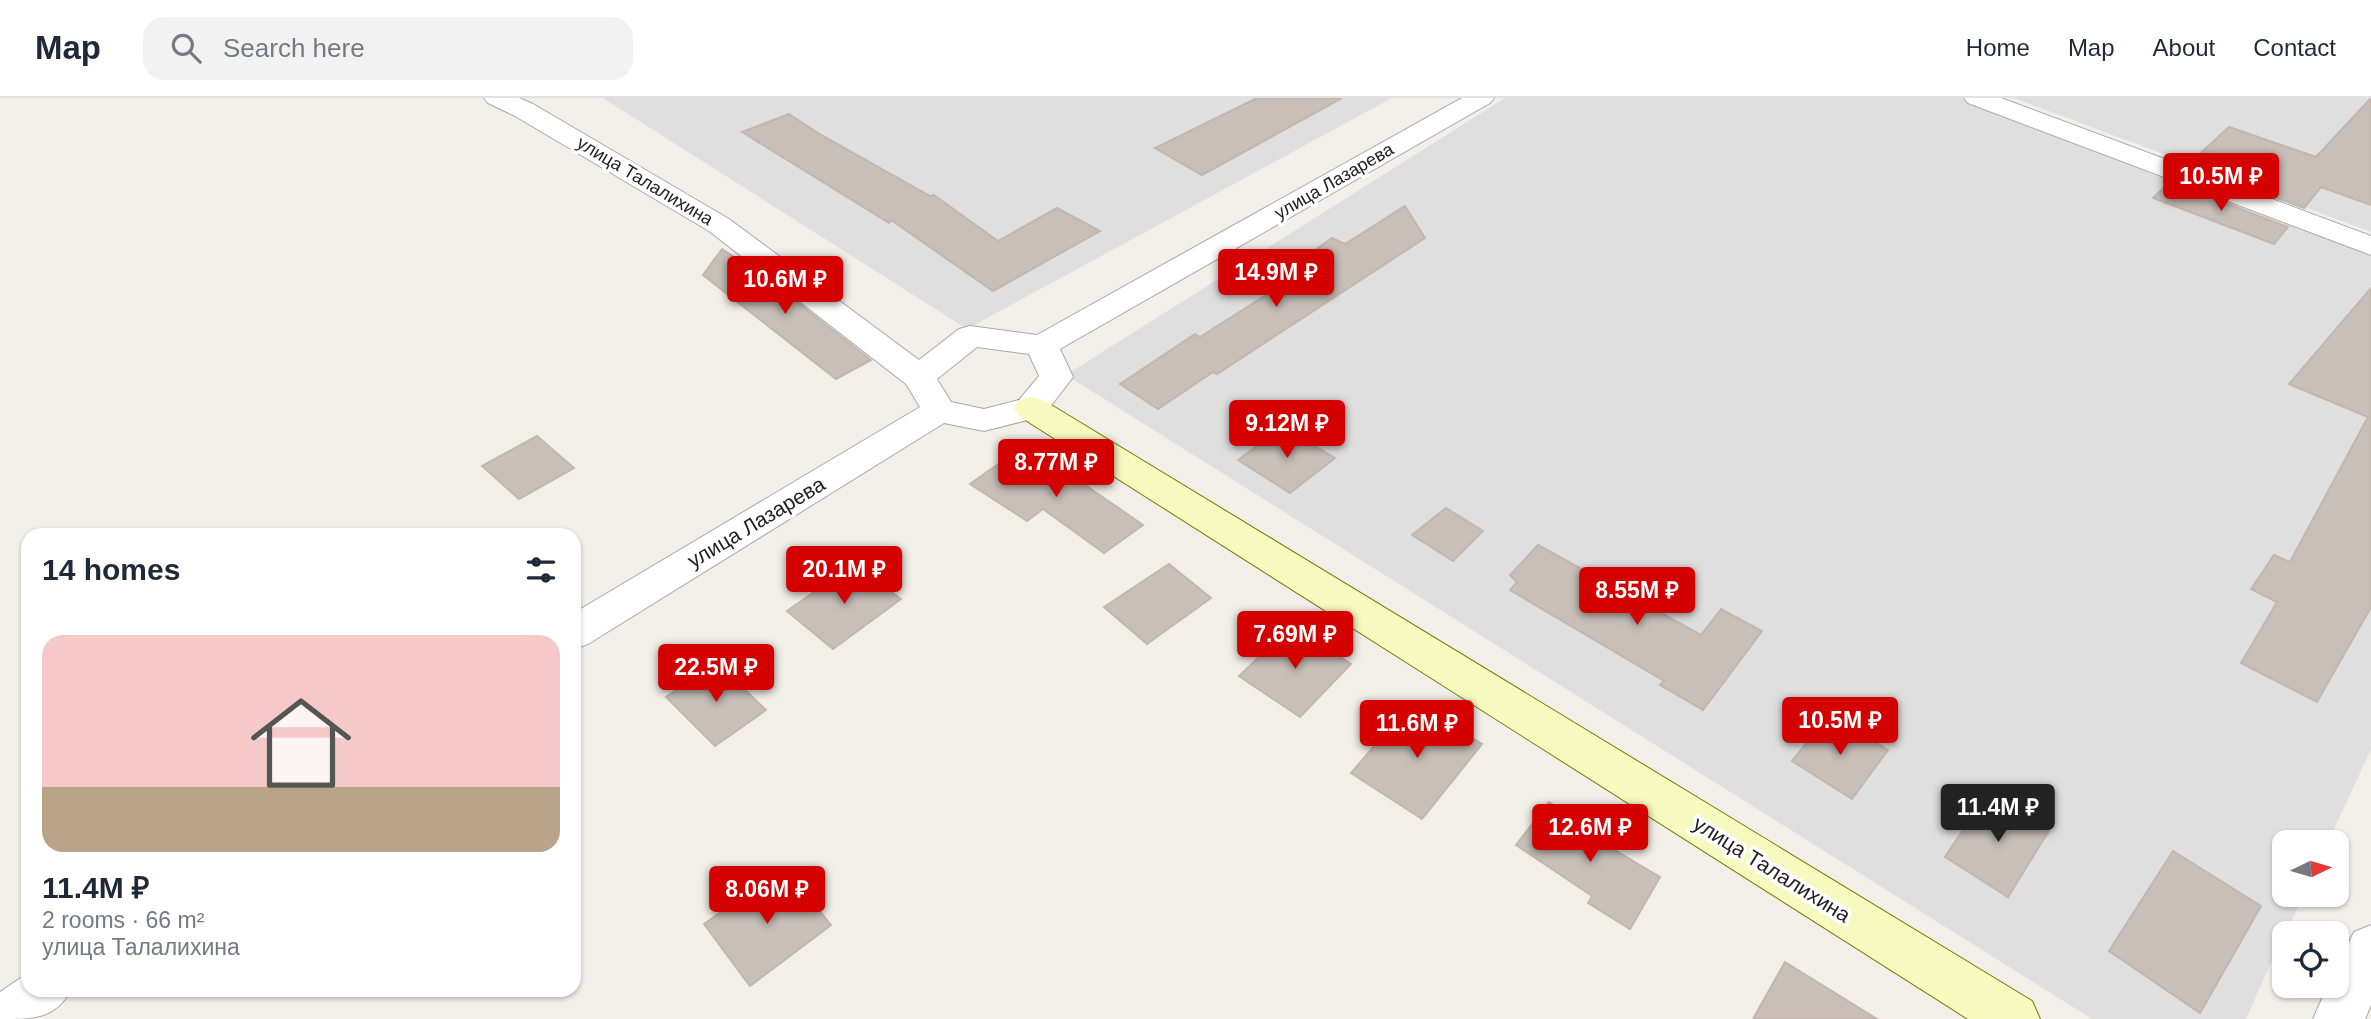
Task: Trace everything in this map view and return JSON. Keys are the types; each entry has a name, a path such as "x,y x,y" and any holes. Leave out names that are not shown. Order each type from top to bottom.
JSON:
{"street":[{"name":"улица Талалихина","path":"497,98 524,110 719,225 919,377"},
{"path":"524,110 555,98"},
{"name":"улица Лазарева","path":"1042,346 1480,98"},
{"path":"1977,98 2371,246"},
{"path":"970,336 1042,346 1056,377 1031,408 984,420 939,411 919,377 970,336"},
{"name":"улица Талалихина","path":"1031,408 2014,1019"},
{"name":"улица Лазарева","path":"581,629 939,411"},
{"path":"2339,1019 2371,948"},
{"path":"4,1019 36,997"}],"shaded area":[{"path":"603,98 1392,98 967,329"},
{"path":"1505,98 1962,98 2020,123 2371,249 2371,749 2334,830 2272,830 2272,907 2298,907 2292,921 2272,921 2272,960 2246,1019 2092,1019 1066,375"},
{"path":"2014,98 2371,98 2371,232"}],"building":[{"path":"1257,98 1342,98 1202,175 1155,148"},
{"path":"2371,98 2371,205 2321,187 2304,208 2188,165 2229,127 2316,157"},
{"path":"789,114 930,196 934,195 998,241 1057,208 1100,231 993,291 891,220 889,223 742,132"},
{"path":"2170,182 2288,227 2274,244 2153,198"},
{"path":"1405,206 1425,238 1217,374 1213,372 1158,409 1120,384 1195,334 1200,337 1296,276 1286,271 1332,238 1345,244"},
{"path":"722,249 771,282 871,360 836,379 703,275"},
{"path":"2371,288 2371,607 2317,702 2241,663 2277,602 2251,589 2274,555 2290,562 2368,417 2289,384"},
{"path":"1283,427 1335,458 1290,493 1238,460"},
{"path":"537,436 574,468 519,499 482,466"},
{"path":"1024,446 1143,525 1104,553 1043,509 1027,521 970,484"},
{"path":"1446,508 1483,531 1453,561 1412,535"},
{"path":"1538,545 1701,635 1721,609 1762,631 1703,710 1660,685 1664,681 1510,590 1517,582 1510,575"},
{"path":"854,564 901,599 833,649 787,611"},
{"path":"1169,564 1211,598 1147,644 1104,607"},
{"path":"1291,626 1351,664 1300,717 1239,676"},
{"path":"717,663 766,710 715,746 666,697"},
{"path":"1412,702 1482,744 1422,819 1351,773"},
{"path":"1829,715 1888,750 1852,799 1792,761"},
{"path":"1988,792 2050,829 2008,897 1945,857"},
{"path":"1549,802 1601,836 1598,840 1660,877 1630,929 1588,903 1592,896 1516,845"},
{"path":"2173,851 2261,906 2200,1013 2109,951"},
{"path":"784,867 831,925 750,986 704,924"},
{"path":"1785,962 1877,1019 1753,1019"}]}
